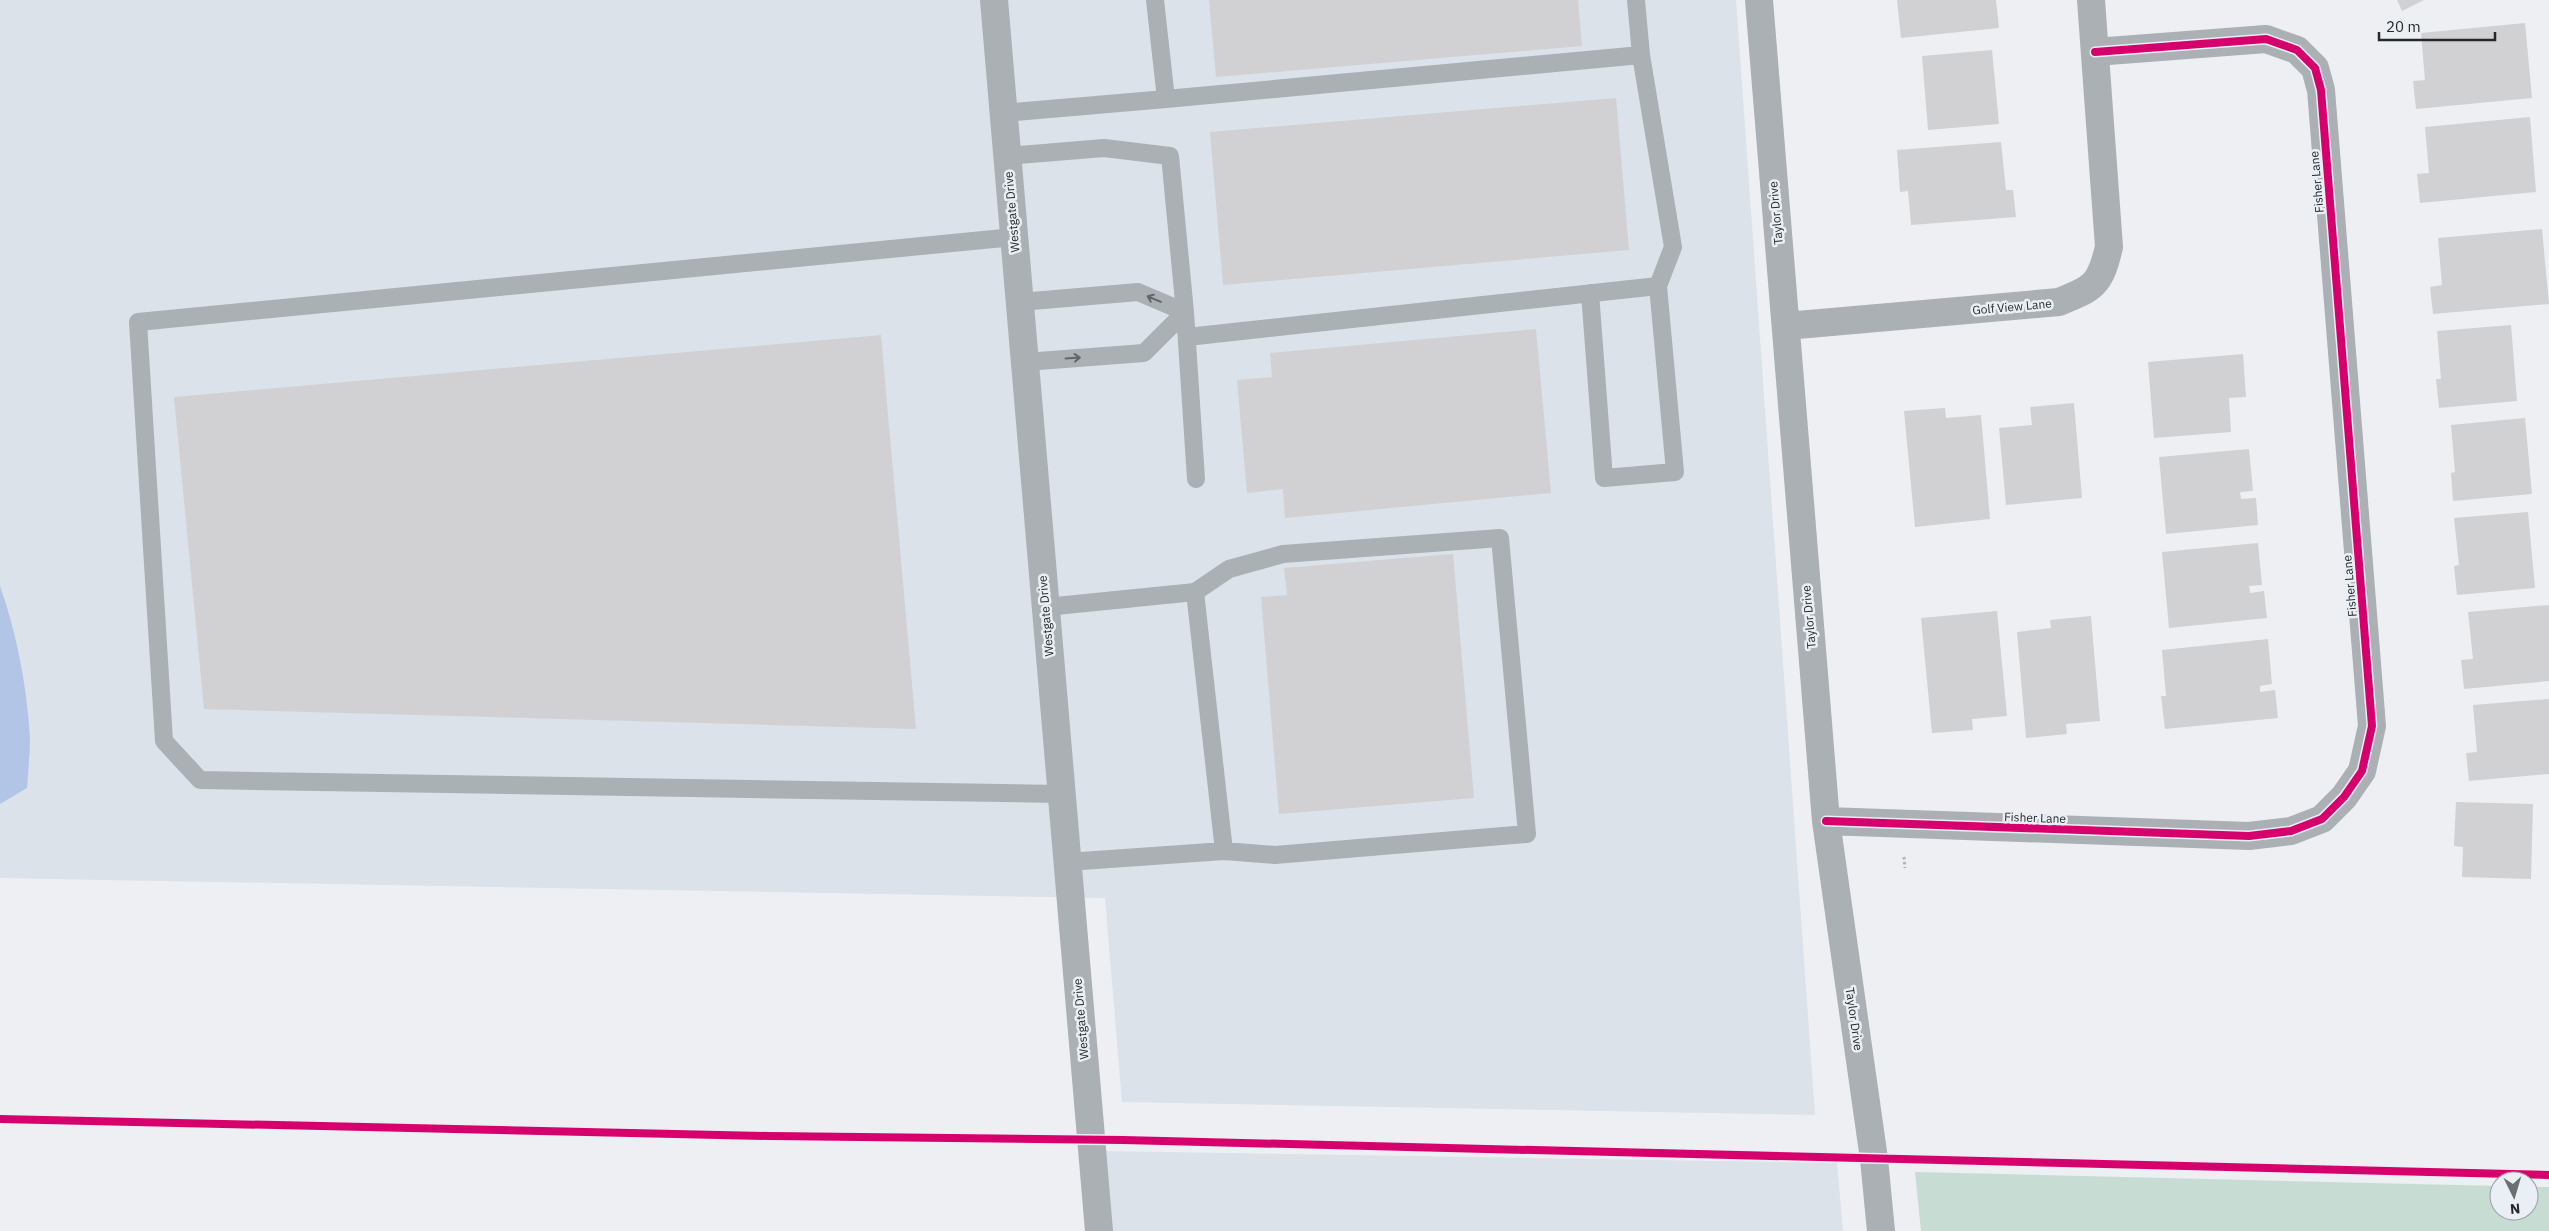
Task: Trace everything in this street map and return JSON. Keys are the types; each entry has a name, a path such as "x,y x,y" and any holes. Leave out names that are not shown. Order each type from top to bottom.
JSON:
{"street":[{"name":"Westgate Drive","path":"994,0 1099,1231"},
{"name":"Taylor Drive","path":"1759,0 1826,822 1874,1159 1881,1231"},
{"name":"Golf View Lane","path":"1786,326 2059,302 2088,291 2103,272 2109,247 2091,0"},
{"name":"Fisher Lane","path":"1826,822 2250,836 2291,831 2322,819 2344,797 2362,771 2372,726 2321,90 2315,68 2297,50 2266,39 2095,52"}],"lane":[{"path":"1155,0 1166,99"},
{"path":"1590,294 1604,478 1675,472 1658,286 1673,247 1640,55 1636,0"},
{"path":"1003,113 1640,55"},
{"path":"1007,156 1104,148 1170,156 1185,312 1196,479"},
{"path":"1014,237 138,322 164,741 200,780 1062,794"},
{"path":"1186,336 1658,286"},
{"path":"1020,302 1138,292 1185,312"},
{"path":"1025,362 1144,353 1185,312"},
{"path":"1046,607 1195,592 1229,569 1284,554 1500,538 1527,834 1274,856 1224,851 1068,862"},
{"path":"1195,592 1224,851"}],"shaded area":[{"path":"0,0 1736,0 1815,1115 1122,1102 1105,898 0,878"},
{"path":"1099,1151 1837,1163 1843,1231 1106,1231"}],"green space":[{"path":"1915,1172 2489,1186 2489,1221 2539,1221 2539,1187 2549,1187 2549,1231 1921,1231"}],"water":[{"path":"0,586 20,661 30,738 27,788 0,804"}],"building":[{"path":"1209,0 1578,0 1582,46 1216,77"},
{"path":"1897,0 1996,0 1999,28 1901,38"},
{"path":"2397,0 2424,0 2402,11"},
{"path":"2525,23 2532,98 2416,109 2413,81 2425,80 2421,33"},
{"path":"1992,50 1999,124 1928,130 1922,56"},
{"path":"1616,98 1629,250 1223,285 1210,132"},
{"path":"2530,117 2536,192 2420,203 2417,174 2429,173 2425,127"},
{"path":"2001,142 2006,190 2013,190 2016,217 1911,225 1908,191 1900,192 1897,150"},
{"path":"2542,229 2549,304 2433,314 2430,287 2442,285 2438,238"},
{"path":"2511,325 2517,401 2439,408 2436,379 2441,379 2437,331"},
{"path":"1536,329 1551,493 1285,518 1283,489 1247,493 1237,380 1272,377 1270,353"},
{"path":"881,335 916,729 204,709 174,397"},
{"path":"2243,354 2246,397 2229,398 2231,432 2154,438 2148,362"},
{"path":"2074,403 2082,498 2006,505 1999,428 2032,425 2030,407"},
{"path":"1945,408 1946,418 1981,415 1990,519 1915,527 1904,411"},
{"path":"2525,418 2532,494 2453,501 2451,473 2455,472 2451,425"},
{"path":"2249,449 2253,491 2240,492 2241,499 2256,498 2258,525 2166,534 2159,457"},
{"path":"2528,512 2535,588 2457,595 2454,566 2459,565 2454,518"},
{"path":"2258,543 2262,585 2249,586 2250,593 2264,591 2267,618 2169,628 2162,552"},
{"path":"1453,554 1474,798 1279,814 1261,597 1287,595 1284,568"},
{"path":"2549,605 2549,681 2464,689 2461,660 2473,659 2468,612"},
{"path":"1997,611 2007,716 1972,719 1973,730 1932,733 1921,618"},
{"path":"2091,616 2100,721 2066,724 2067,734 2026,738 2017,632 2051,628 2050,620"},
{"path":"2268,639 2272,684 2260,686 2260,692 2275,690 2278,718 2165,729 2161,696 2166,696 2162,650"},
{"path":"2549,699 2549,774 2469,781 2466,753 2477,752 2473,705"},
{"path":"2456,802 2533,804 2531,879 2462,877 2463,847 2454,846"}],"cycle path":[{"path":"1826,821 2249,836 2291,831 2322,819 2344,797 2362,771 2372,726 2321,90 2315,68 2297,50 2266,39 2095,52"},
{"path":"0,1119 769,1136 1123,1140 2549,1175"}]}
